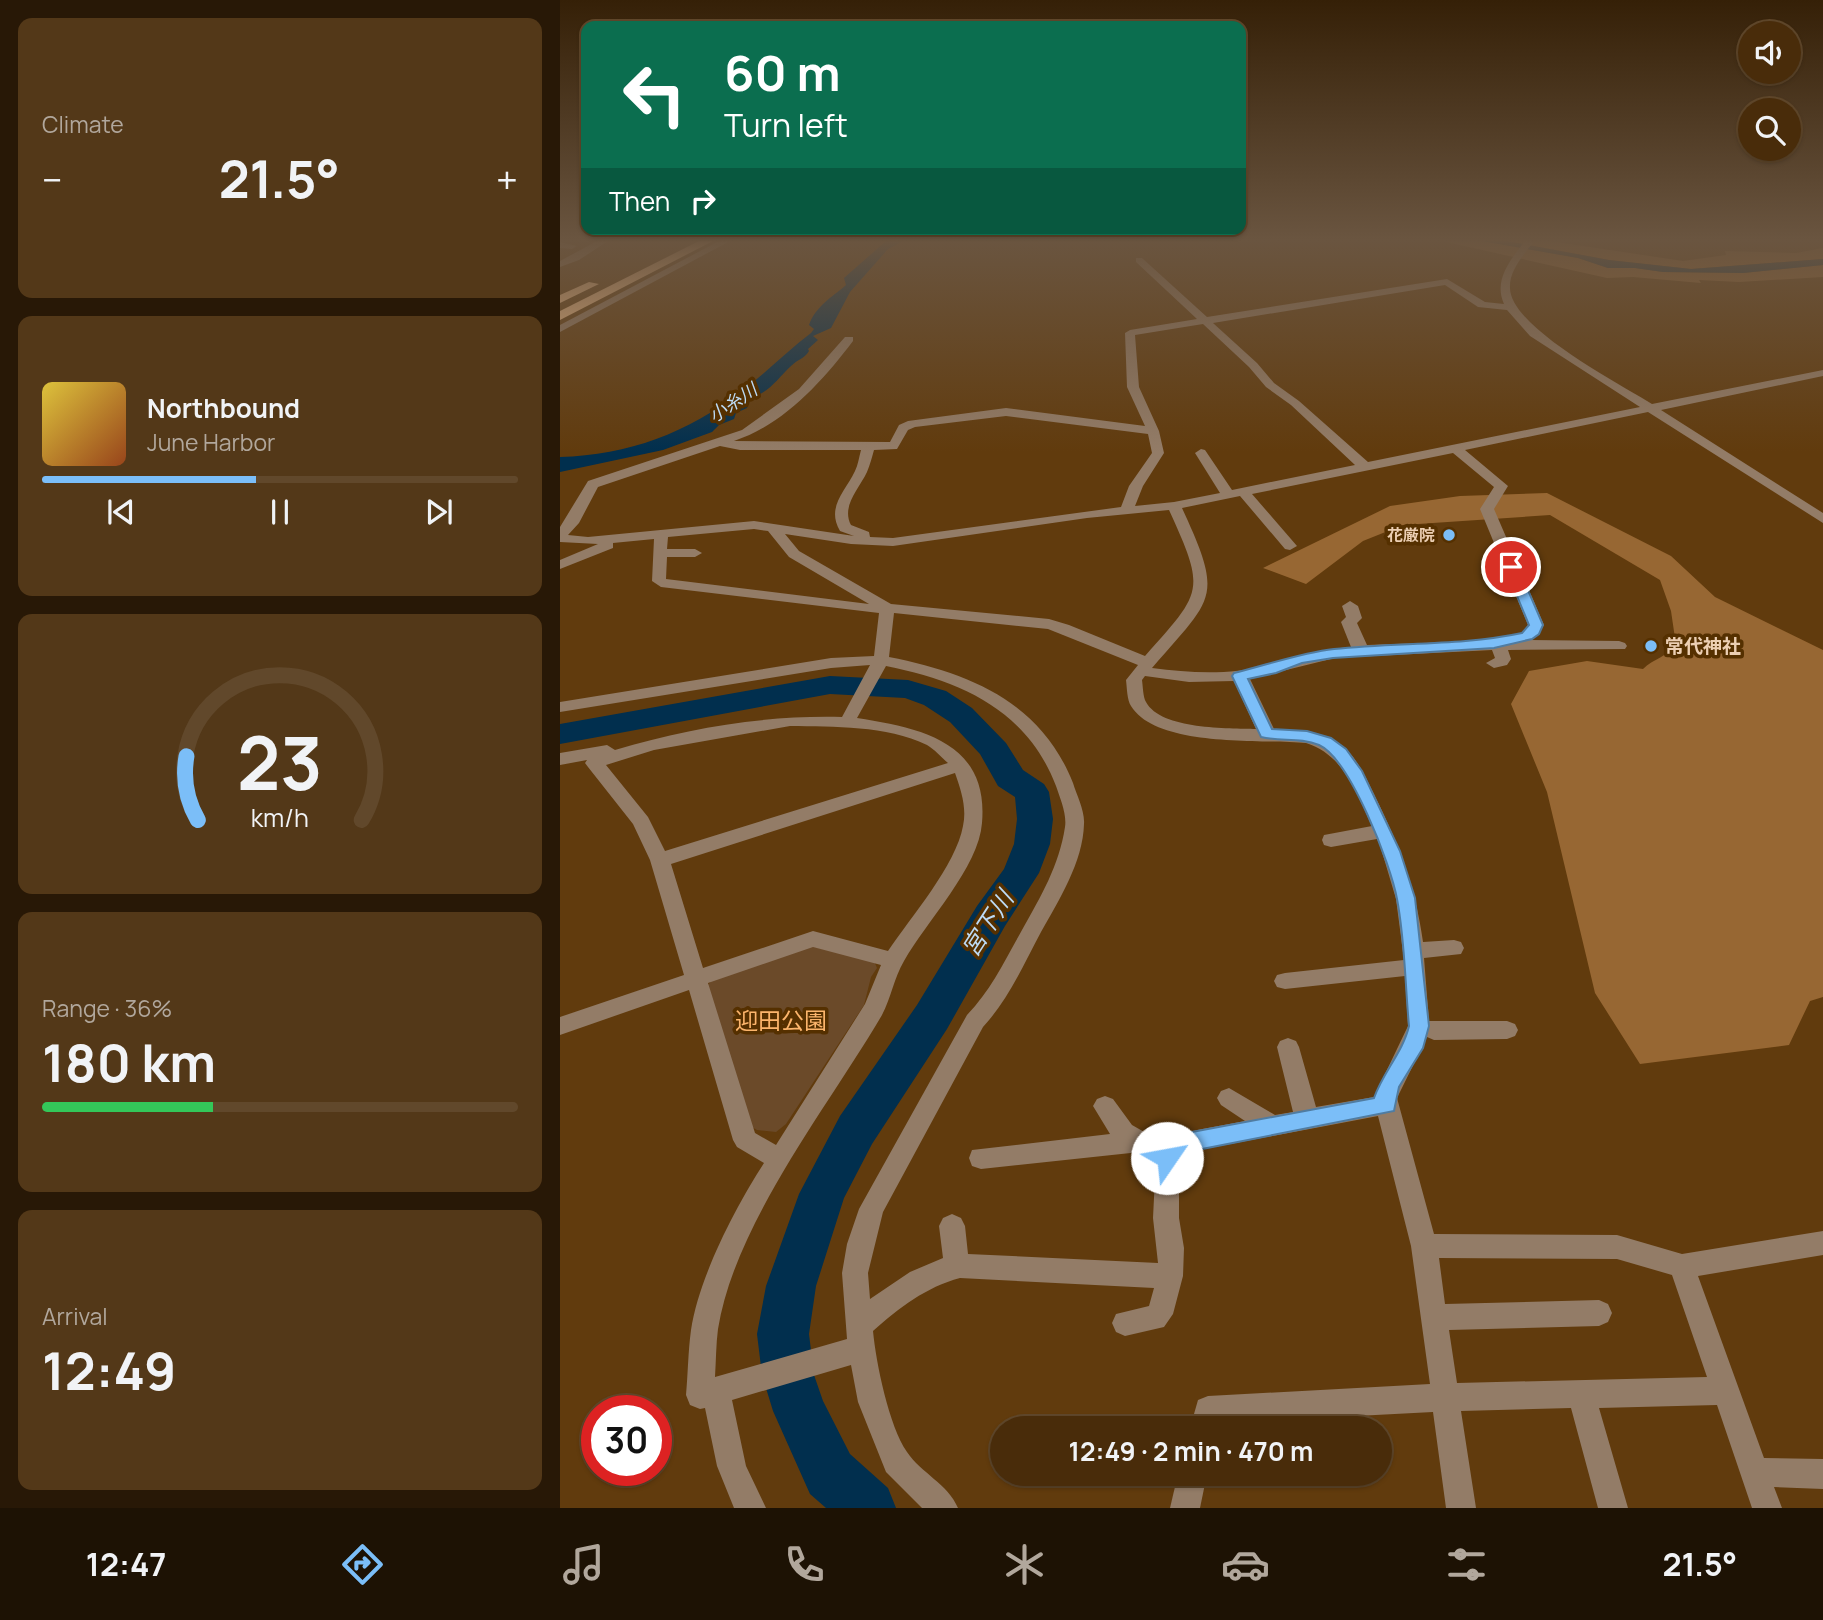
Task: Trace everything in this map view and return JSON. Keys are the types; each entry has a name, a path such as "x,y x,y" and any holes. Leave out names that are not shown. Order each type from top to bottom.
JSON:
{"street":[{"path":"560,329 592,311"},
{"path":"1195,311 1253,365 1270,385 1295,403 1365,467"},
{"path":"1126,510 1136,486 1158,453 1153,431 1133,387 1130,333 1265,311"},
{"path":"1513,311 1534,334 1551,346 1823,519"},
{"path":"560,536 572,523 585,495 598,480 723,443 768,421 817,379 849,339"},
{"path":"560,536 588,541 730,526 772,527 851,540 893,542 1035,520 1174,506 1823,373"},
{"path":"723,443 740,446 812,444 868,447 897,444 903,428 912,424 998,412 1153,431"},
{"path":"868,447 862,470 843,502 841,524 857,534 893,542"},
{"path":"1456,449 1501,486 1487,509 1536,625 1534,631 1527,636 1496,644"},
{"path":"1201,453 1228,495"},
{"path":"1243,492 1290,546"},
{"path":"1174,506 1199,564 1201,593 1191,610 1134,680 1133,689 1138,704 1149,715 1173,727 1206,733 1302,735 1325,742 1341,752 1354,771 1383,831 1406,898 1419,1026 1416,1042 1389,1084 1385,1098 1424,1246 1461,1508"},
{"path":"772,527 793,554 887,608"},
{"path":"661,534 659,581 666,584 874,609 887,608 1049,624 1064,628 1144,667 1185,678 1240,676 1270,670 1299,659 1360,651 1496,644 1619,646"},
{"path":"560,565 617,539"},
{"path":"660,553 695,552"},
{"path":"816,568 833,556"},
{"path":"1350,606 1354,618 1349,622 1360,651"},
{"path":"849,719 880,661 887,608"},
{"path":"1494,663 1503,659 1496,644"},
{"path":"560,707 831,663 880,661 921,668 974,688 994,699 1040,737 1056,763 1070,800 1075,824 1063,874 993,1002 975,1021 871,1209 860,1244 855,1273 857,1342 872,1402 896,1462 943,1508"},
{"path":"1240,676 1267,733"},
{"path":"780,1159 745,1140 660,860 641,821 594,763 651,745 734,729 790,720 849,719 899,730 934,742 961,765 972,796 973,825 962,858 893,960 875,1007 780,1159 755,1199 726,1259 705,1328 700,1395 857,1342 882,1305 941,1269 960,1266 1170,1276"},
{"path":"560,759 611,751"},
{"path":"660,860 961,765"},
{"path":"1331,841 1383,831"},
{"path":"560,1026 813,939 893,960"},
{"path":"1285,981 1413,959 1454,948"},
{"path":"1419,1026 1434,1031 1507,1030"},
{"path":"1288,1047 1307,1119"},
{"path":"1229,1098 1271,1125"},
{"path":"1125,1323 1155,1318 1160,1314 1170,1276 1166,1170 1170,1150 1176,1144 1387,1104"},
{"path":"1105,1106 1115,1126 1138,1142"},
{"path":"981,1158 1035,1155 1079,1147 1138,1142 1170,1150"},
{"path":"952,1226 955,1255 960,1266"},
{"path":"1424,1246 1617,1247 1682,1266 1823,1242"},
{"path":"1682,1266 1767,1508"},
{"path":"1434,1317 1599,1313"},
{"path":"722,1389 719,1417 732,1474 751,1508"},
{"path":"1206,1416 1208,1410 1445,1397 1724,1391"},
{"path":"1581,1394 1613,1508"},
{"path":"1756,1472 1823,1474"},
{"path":"1185,1508 1190,1486"}],"green space":[{"name":"迎田公園","path":"810,946 874,961 877,968 871,977 864,1005 786,1124 776,1132 757,1130 750,1126 706,988 711,981"}],"shaded area":[{"path":"1547,493 1671,556 1715,597 1823,650 1823,997 1810,1001 1789,1045 1640,1064 1595,993 1547,792 1511,704 1529,671 1587,661 1643,669 1669,652 1676,645 1671,611 1660,580 1550,515 1403,525 1363,541 1306,584 1263,568 1390,506 1460,496"}],"water":[{"name":"小糸川","path":"840,311 831,328 813,336 818,340 808,349 807,354 769,388 751,398 747,408 736,413 734,419 719,425 712,432 663,450 560,472 560,457 610,452 656,439 721,406 811,333 814,329 809,325 816,313"}],"waterway":[{"name":"宮下川","path":"560,734 830,685 908,689 935,698 961,715 994,750 1010,778 1032,792 1035,819 1032,844 1021,873 991,916 932,1017 856,1130 822,1194 791,1286 783,1334 788,1375 800,1411 830,1474 868,1508"}],"place":[{"name":"花厳院","path":"1449,535"},
{"name":"常代神社","path":"1651,646"}],"route":[{"path":"1167,1158 1176,1144 1387,1104 1385,1098 1389,1084 1416,1042 1419,1026 1406,898 1378,819 1354,771 1341,752 1325,742 1302,735 1267,733 1240,676 1270,670 1299,659 1333,653 1494,643 1527,636 1534,631 1536,625 1511,567"}]}
